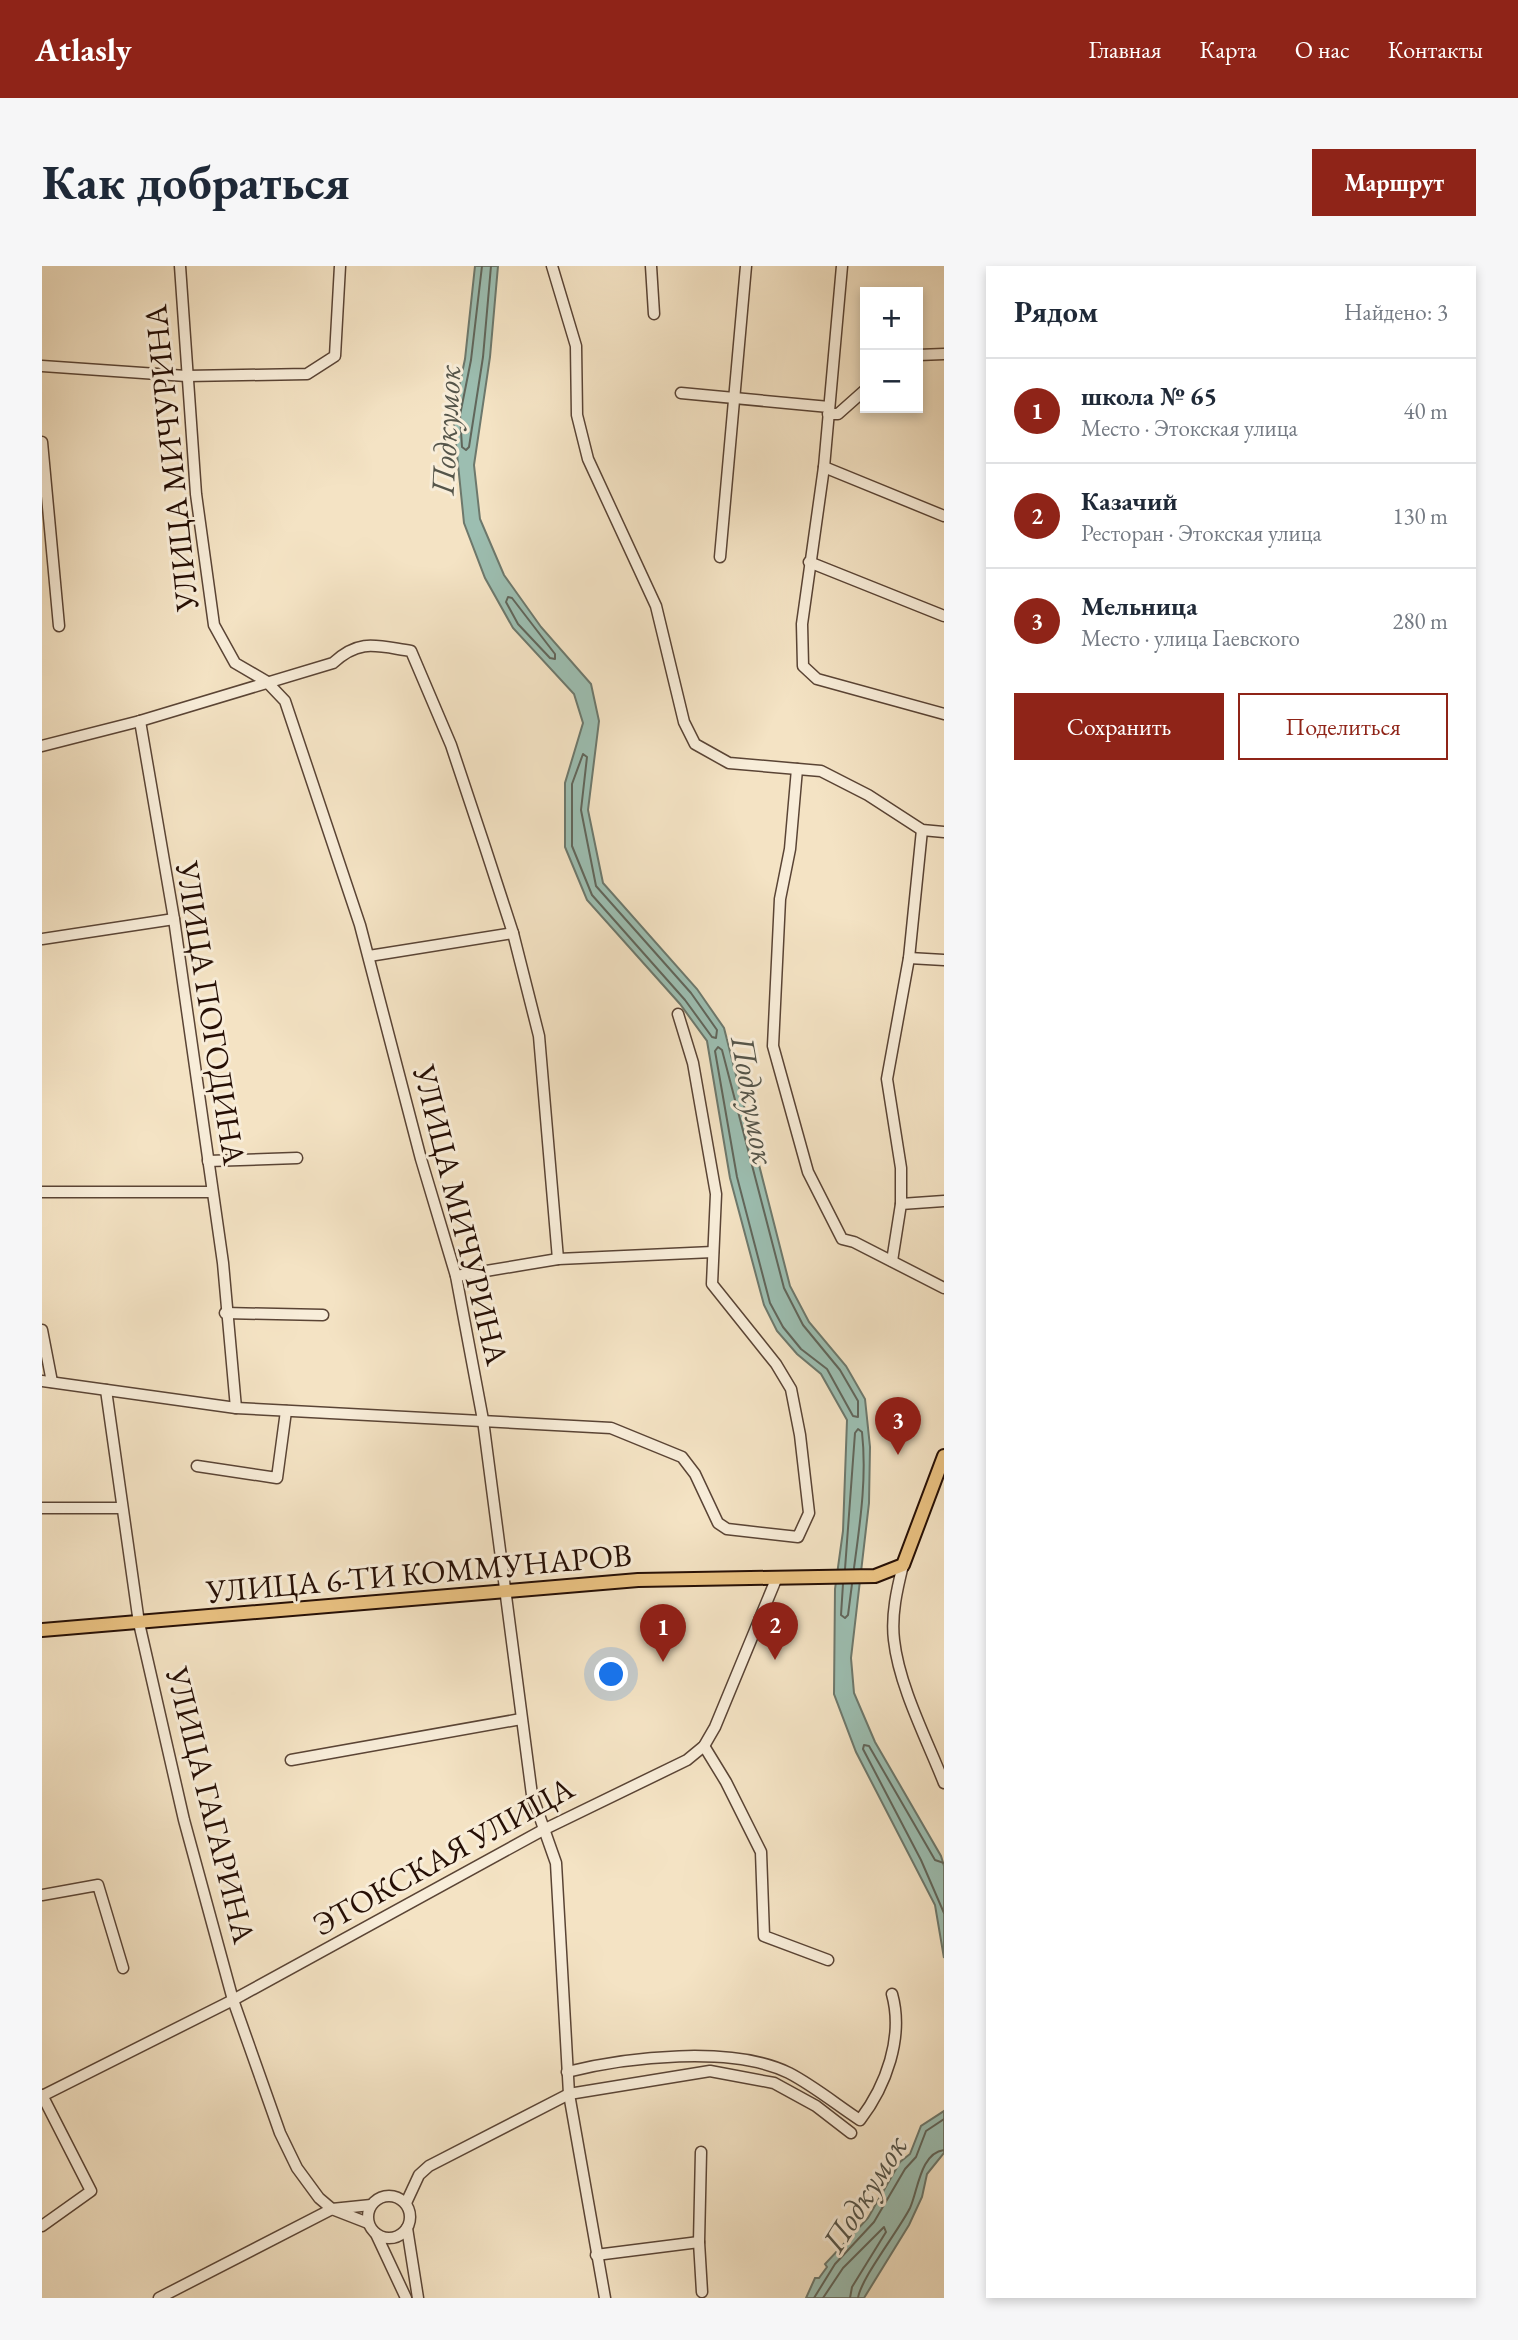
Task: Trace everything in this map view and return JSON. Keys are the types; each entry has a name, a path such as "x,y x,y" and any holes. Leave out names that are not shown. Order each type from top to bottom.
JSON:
{"main road":[{"path":"903,1565 944,1456"},
{"name":"УЛИЦА 6-ТИ КОММУНАРОВ","path":"42,1630 638,1580 876,1576 903,1565"}],"street":[{"name":"УЛИЦА МИЧУРИНА","path":"180,266 196,494 214,625 235,663 266,681 285,701 369,956 421,1159 456,1276 483,1420 532,1795 556,1863 569,2094 605,2298"},
{"path":"42,366 186,376 307,374 335,356 340,266"},
{"path":"552,266 576,346 577,415 588,459 656,606 684,722 695,744 729,763 821,771 868,795 922,830 944,832"},
{"path":"651,266 653,314"},
{"path":"720,556 746,266"},
{"path":"842,266 824,467 808,562 802,624 803,666 817,679 944,714"},
{"path":"923,355 944,354"},
{"path":"681,393 728,396 732,399 838,414 860,394"},
{"path":"42,442 59,626"},
{"path":"824,467 944,516"},
{"path":"808,562 944,617"},
{"path":"42,746 140,721 332,663 348,649 364,644 411,651 451,745 513,933 539,1036 558,1259"},
{"name":"УЛИЦА ПОГОДИНА","path":"140,721 156,832 174,919 223,1263 225,1313 236,1408"},
{"path":"796,769 790,849 780,899 773,1046 808,1172 842,1239 944,1287"},
{"path":"892,1261 901,1203 901,1168 887,1079 909,958 922,830"},
{"path":"42,939 174,919"},
{"path":"369,956 513,933"},
{"path":"909,958 944,960"},
{"path":"42,1330 47,1381 236,1408 611,1428 682,1457 695,1474 718,1523 727,1529 798,1538 809,1513 800,1435 791,1389 776,1364 712,1284 716,1194 693,1063 678,1014"},
{"path":"208,1161 297,1158"},
{"path":"42,1192 212,1192"},
{"path":"901,1203 944,1201"},
{"path":"456,1276 558,1259 713,1252"},
{"path":"225,1313 323,1315"},
{"name":"УЛИЦА ГАГАРИНА","path":"106,1390 120,1508 139,1623 184,1820 233,2000 280,2133 298,2168 319,2198 332,2209 368,2223"},
{"path":"197,1466 277,1478 286,1411"},
{"path":"42,1508 120,1508"},
{"path":"903,1565 894,1613 894,1640 899,1665 944,1783"},
{"name":"ЭТОКСКАЯ УЛИЦА","path":"42,2096 233,2000 543,1830 687,1760 704,1746 715,1727 777,1577"},
{"path":"291,1760 521,1719"},
{"path":"704,1746 726,1782 761,1852 764,1937 828,1960"},
{"path":"42,1895 98,1885 123,1968"},
{"path":"567,2072 683,2056 732,2056 787,2073 860,2120 872,2104 888,2070 897,2013 892,1994"},
{"path":"406,2203 419,2175 429,2166 569,2094 710,2071 775,2083 816,2106 851,2133"},
{"path":"42,2096 91,2191 42,2226"},
{"path":"701,2152 699,2242 702,2292"},
{"path":"159,2298 332,2209 371,2205 388,2195 406,2203 410,2211 407,2228 418,2298"},
{"path":"371,2205 368,2223 376,2234 406,2298"},
{"path":"376,2234 393,2238 407,2228"},
{"path":"597,2255 699,2242"}],"water":[{"path":"475,266 498,266 490,357 474,465 480,519 504,575 541,627 591,684 599,721 588,810 603,883 697,989 724,1028 790,1286 809,1322 846,1366 865,1399 870,1447 869,1503 851,1658 854,1693 875,1742 941,1856 944,1866 944,1958 935,1905 856,1752 834,1694 835,1589 843,1531 847,1420 821,1374 797,1354 777,1331 764,1305 730,1178 707,1041 680,1004 587,900 565,847 565,783 583,723 574,694 513,628 485,578 464,523 453,415 465,359"},
{"path":"944,2111 944,2153 927,2174 922,2197 909,2225 864,2298 806,2298 815,2278 819,2278 827,2267 825,2264 868,2218 900,2162 910,2154 921,2126"}],"place":[{"name":"Мельница","path":"898,1455"},
{"name":"Казачий","path":"775,1660"},
{"name":"школа № 65","path":"663,1662"}],"water label":[{"name":"Подкумок","path":"445,430"},
{"name":"Подкумок","path":"754,1100"},
{"name":"Подкумок","path":"864,2193"}]}
